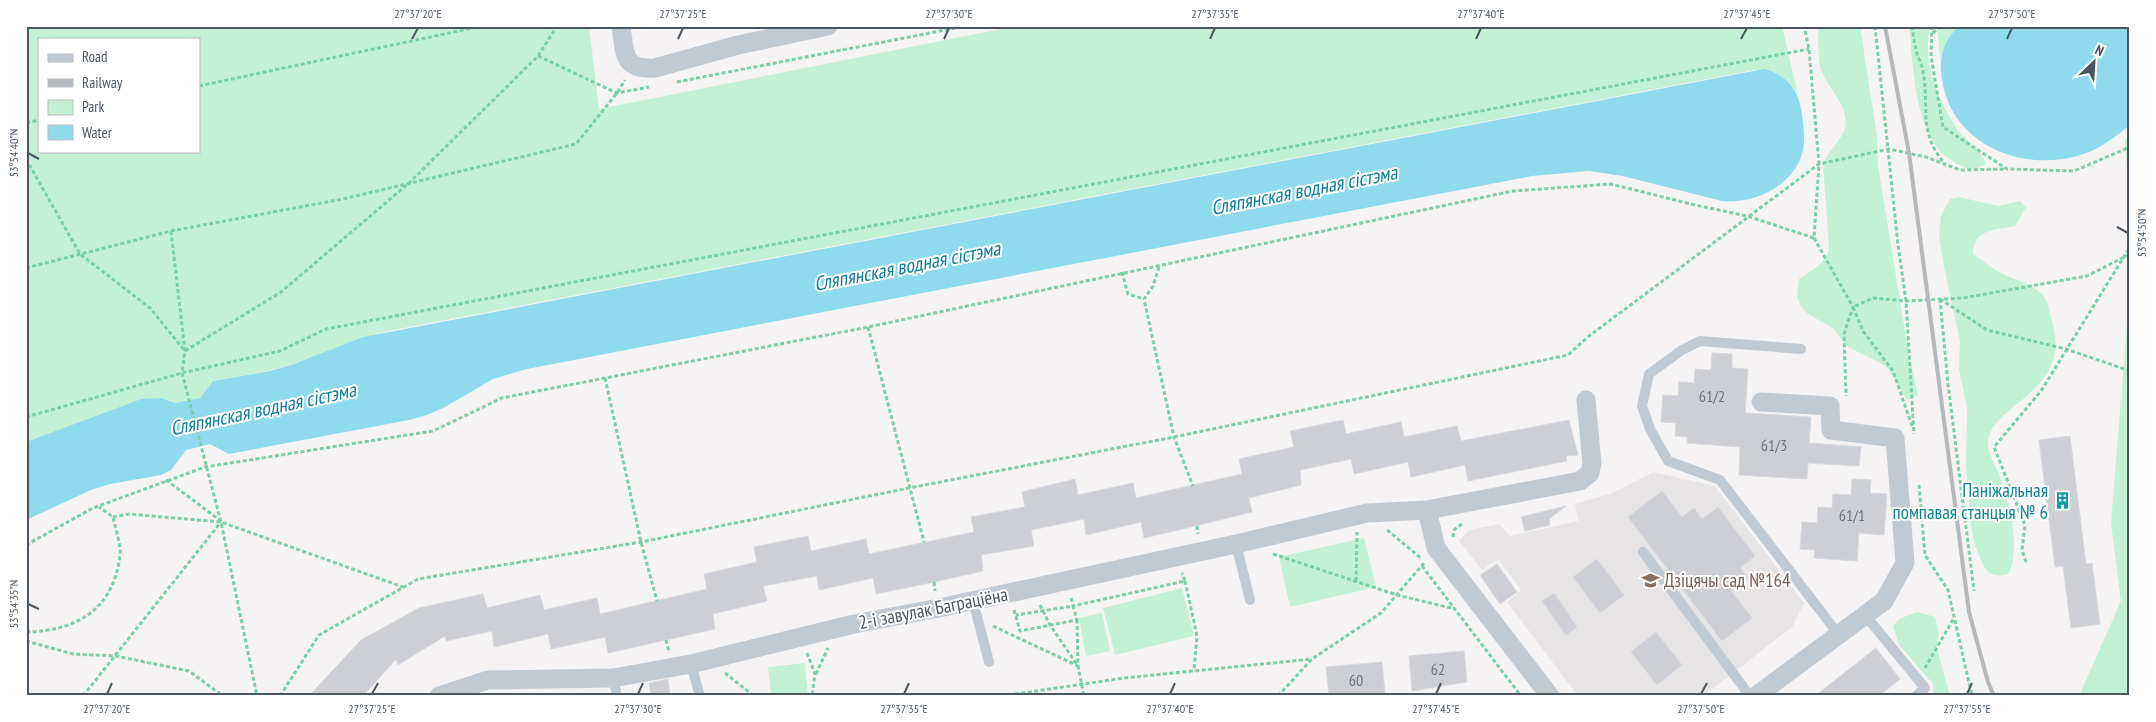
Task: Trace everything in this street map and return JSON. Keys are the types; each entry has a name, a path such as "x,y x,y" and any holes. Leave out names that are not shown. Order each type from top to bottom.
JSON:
{"street":[{"path":"620,26 627,59 632,66 642,69 655,68 738,45 828,26"},
{"name":"2-і завулак Баграціёна","path":"439,696 488,680 615,687 718,657 854,624 975,610 1033,588 1178,557 1361,514 1427,510 1580,480 1590,474 1592,463 1586,400"},
{"path":"1756,696 1884,601 1905,563 1895,438 1831,430 1830,406 1761,402"},
{"path":"1427,510 1438,551 1550,696"}],"lane":[{"path":"1801,349 1700,341 1682,350 1649,374 1642,406 1650,429 1668,462 1720,480 1839,635"},
{"path":"1243,542 1250,600"},
{"path":"1643,552 1750,696"},
{"path":"975,610 989,662"},
{"path":"1865,615 1925,688 1916,696"},
{"path":"692,664 700,696"}],"path":[{"path":"200,86 482,26"},
{"path":"185,350 281,292 409,183 538,56 557,26"},
{"path":"674,83 966,26"},
{"path":"1804,26 1819,164 1814,238 1853,307 1862,331 1893,371 1914,432"},
{"path":"1875,26 1898,245 1906,301 1914,441"},
{"path":"1912,26 1916,50 1923,70 1924,105 1931,142 1946,164"},
{"path":"1932,26 1932,56 1943,127 2007,169"},
{"path":"1932,34 1941,26"},
{"path":"26,417 182,374 280,351 326,330 1808,49"},
{"path":"538,56 617,93 655,86"},
{"path":"26,268 171,231 343,199 576,144 617,93"},
{"path":"280,696 319,635 418,579 641,542 1174,437 1568,355 1589,336 1819,164 1889,149 1926,157 1960,170 2074,170 2130,147"},
{"path":"26,159 80,254 150,308 185,350"},
{"path":"26,546 98,506 205,467 433,431 502,398 868,327 1513,191 1611,184 1747,216 1814,238"},
{"path":"171,231 185,350 182,374 221,522 257,696"},
{"path":"2026,562 2022,550 2025,525 1994,447 2040,391 2130,246"},
{"path":"1846,403 1844,334 1853,307 1873,298 1906,301 1962,298 2087,276 2130,254"},
{"path":"1159,267 1153,286 1144,299 1174,437 1194,486"},
{"path":"1122,272 1128,294 1144,299"},
{"path":"1940,299 1987,330 2066,349 2130,371"},
{"path":"1940,299 1948,384 1974,591"},
{"path":"868,327 924,542"},
{"path":"605,377 641,542 657,601"},
{"path":"1918,479 1926,555 1948,590 1972,696"},
{"path":"166,480 221,522"},
{"path":"26,632 42,631 78,622 102,604 114,581 120,553 113,517 98,506"},
{"path":"113,517 128,514 221,522 404,587"},
{"path":"1356,581 1361,514 1438,551"},
{"path":"1278,696 1312,659 1381,613 1422,566 1438,551 1454,530 1463,522 1471,521"},
{"path":"83,696 221,522"},
{"path":"1243,542 1279,557 1396,595 1455,609"},
{"path":"1178,557 1197,636 1194,670"},
{"path":"1422,566 1521,696"},
{"path":"1077,620 1020,631 1016,615 1073,606 1185,581"},
{"path":"1033,588 1050,625 1078,666"},
{"path":"1073,606 1077,620 1078,666 1084,696"},
{"path":"975,610 1078,666"},
{"path":"1918,680 1954,618"},
{"path":"800,637 815,674 812,696"},
{"path":"26,641 73,654 116,656 189,671 223,696"},
{"path":"718,657 725,674 754,696"},
{"path":"1002,696 1194,670 1312,659"}],"shaded area":[{"name":"Дзіцячы сад №164","path":"1653,472 1715,486 1804,603 1792,627 1703,696 1578,696 1507,602 1521,590 1499,559 1482,570 1459,541 1469,530 1499,524 1510,536 1578,521 1575,504 1610,494"}],"green space":[{"path":"26,26 589,26 599,109 1016,26 1782,26 1798,95 1790,83 1780,75 1774,72 1754,70 388,331 283,367 213,381 200,398 176,403 170,400 141,399 26,442"},
{"path":"1818,26 1860,26 1877,137 1878,166 1909,356 1918,395 1907,400 1889,370 1881,363 1846,346 1834,329 1808,314 1801,307 1797,297 1799,279 1819,266 1828,252 1823,164 1843,132 1846,121 1842,106 1820,68"},
{"path":"1909,26 1930,26 1928,54 1938,95 1951,120 1981,155 1986,164 1973,169 1963,167 1940,151 1930,137 1918,101"},
{"path":"1937,26 1960,26 1947,41 1940,59"},
{"path":"2130,135 2130,209 2125,140"},
{"path":"1959,197 1998,206 2020,201 2026,207 2015,226 1993,230 1981,235 1974,246 1973,254 1997,271 2035,289 2046,299 2052,322 2055,346 2051,366 2041,382 2000,419 1991,431 1988,445 1989,450 2006,495 2014,542 2012,565 2008,574 1999,576 1989,573 1983,565 1975,545 1971,527 1966,469 1967,407 1959,369 1960,341 1939,235 1941,216 1950,199"},
{"path":"2130,288 2130,696 2079,696 2121,601 2111,523"},
{"path":"1364,538 1376,587 1290,607 1279,557"},
{"path":"1182,588 1194,636 1115,655 1103,608"},
{"path":"1917,612 1935,617 1939,635 1937,643 1938,653 1950,696 1934,696 1933,684 1899,645 1893,626 1899,619"},
{"path":"1102,613 1110,651 1086,656 1079,618"},
{"path":"805,663 808,696 771,696 768,667"}],"water":[{"path":"1960,26 2130,26 2130,125 2091,151 2077,156 2053,160 2030,159 2008,154 1987,145 1969,132 1955,115 1945,94 1941,69 1942,57 1945,45"},
{"name":"Сляпянская водная сістэма","path":"1764,69 1780,75 1795,91 1801,106 1804,146 1801,157 1788,177 1769,192 1746,200 1722,201 1623,176 1589,171 1532,176 527,369 493,379 445,407 409,420 229,454 210,444 186,450 171,470 161,475 110,484 91,490 26,520 26,442 141,399 161,398 176,403 200,398 213,381 270,371 294,364 363,337"}],"building":[{"path":"1712,353 1732,354 1732,368 1748,369 1745,413 1811,417 1809,443 1861,447 1859,466 1808,463 1807,479 1739,475 1740,447 1687,443 1688,437 1675,436 1676,423 1661,422 1663,395 1678,396 1679,382 1694,383 1695,369 1711,370"},
{"path":"1343,420 1346,434 1401,422 1404,437 1457,426 1461,441 1569,420 1578,455 1566,456 1567,461 1468,481 1465,465 1411,477 1408,462 1354,474 1351,459 1300,470 1301,485 1249,498 1252,512 1144,538 1141,522 1086,535 1084,519 1031,530 1034,546 981,555 983,571 934,582 876,594 873,578 819,590 817,576 763,586 767,601 713,614 715,629 608,653 605,637 551,649 548,634 494,647 492,631 446,641 445,636 398,665 396,659 363,696 309,696 361,640 419,608 483,594 487,608 540,595 544,610 597,598 600,614 707,589 704,574 757,562 754,547 808,536 811,551 866,539 869,554 974,532 971,517 1025,507 1022,492 1075,479 1078,495 1133,483 1136,498 1242,474 1239,459 1294,447 1290,431"},
{"name":"Паніжальная помпавая станцыя № 6","path":"2070,436 2086,564 2092,563 2100,624 2071,628 2063,566 2055,567 2039,440"},
{"path":"1852,479 1871,480 1870,493 1887,494 1884,535 1859,533 1857,561 1814,558 1815,550 1800,549 1802,522 1817,523 1818,507 1832,508 1833,494 1851,495"},
{"path":"1662,491 1682,517 1694,508 1702,519 1718,507 1755,556 1740,568 1748,578 1731,591 1752,618 1722,641 1628,517"},
{"path":"1566,506 1549,519 1550,525 1525,531 1521,517"},
{"path":"1597,559 1624,595 1600,613 1573,577"},
{"path":"1497,564 1517,592 1500,604 1480,575"},
{"path":"1554,593 1577,627 1566,635 1542,601"},
{"path":"1656,632 1682,665 1657,685 1631,652"},
{"path":"1876,648 1900,679 1879,696 1815,696"},
{"path":"1464,651 1467,682 1412,691 1409,656"},
{"path":"1382,662 1385,693 1366,696 1329,696 1326,667"},
{"path":"668,679 670,696 651,696 649,683"}],"railway":[{"path":"1885,26 1909,153 1969,612 1988,682 1994,696"}],"place":[{"name":"Паніжальная помпавая станцыя № 6","path":"2062,501"},
{"name":"Дзіцячы сад №164","path":"1650,580"}]}
